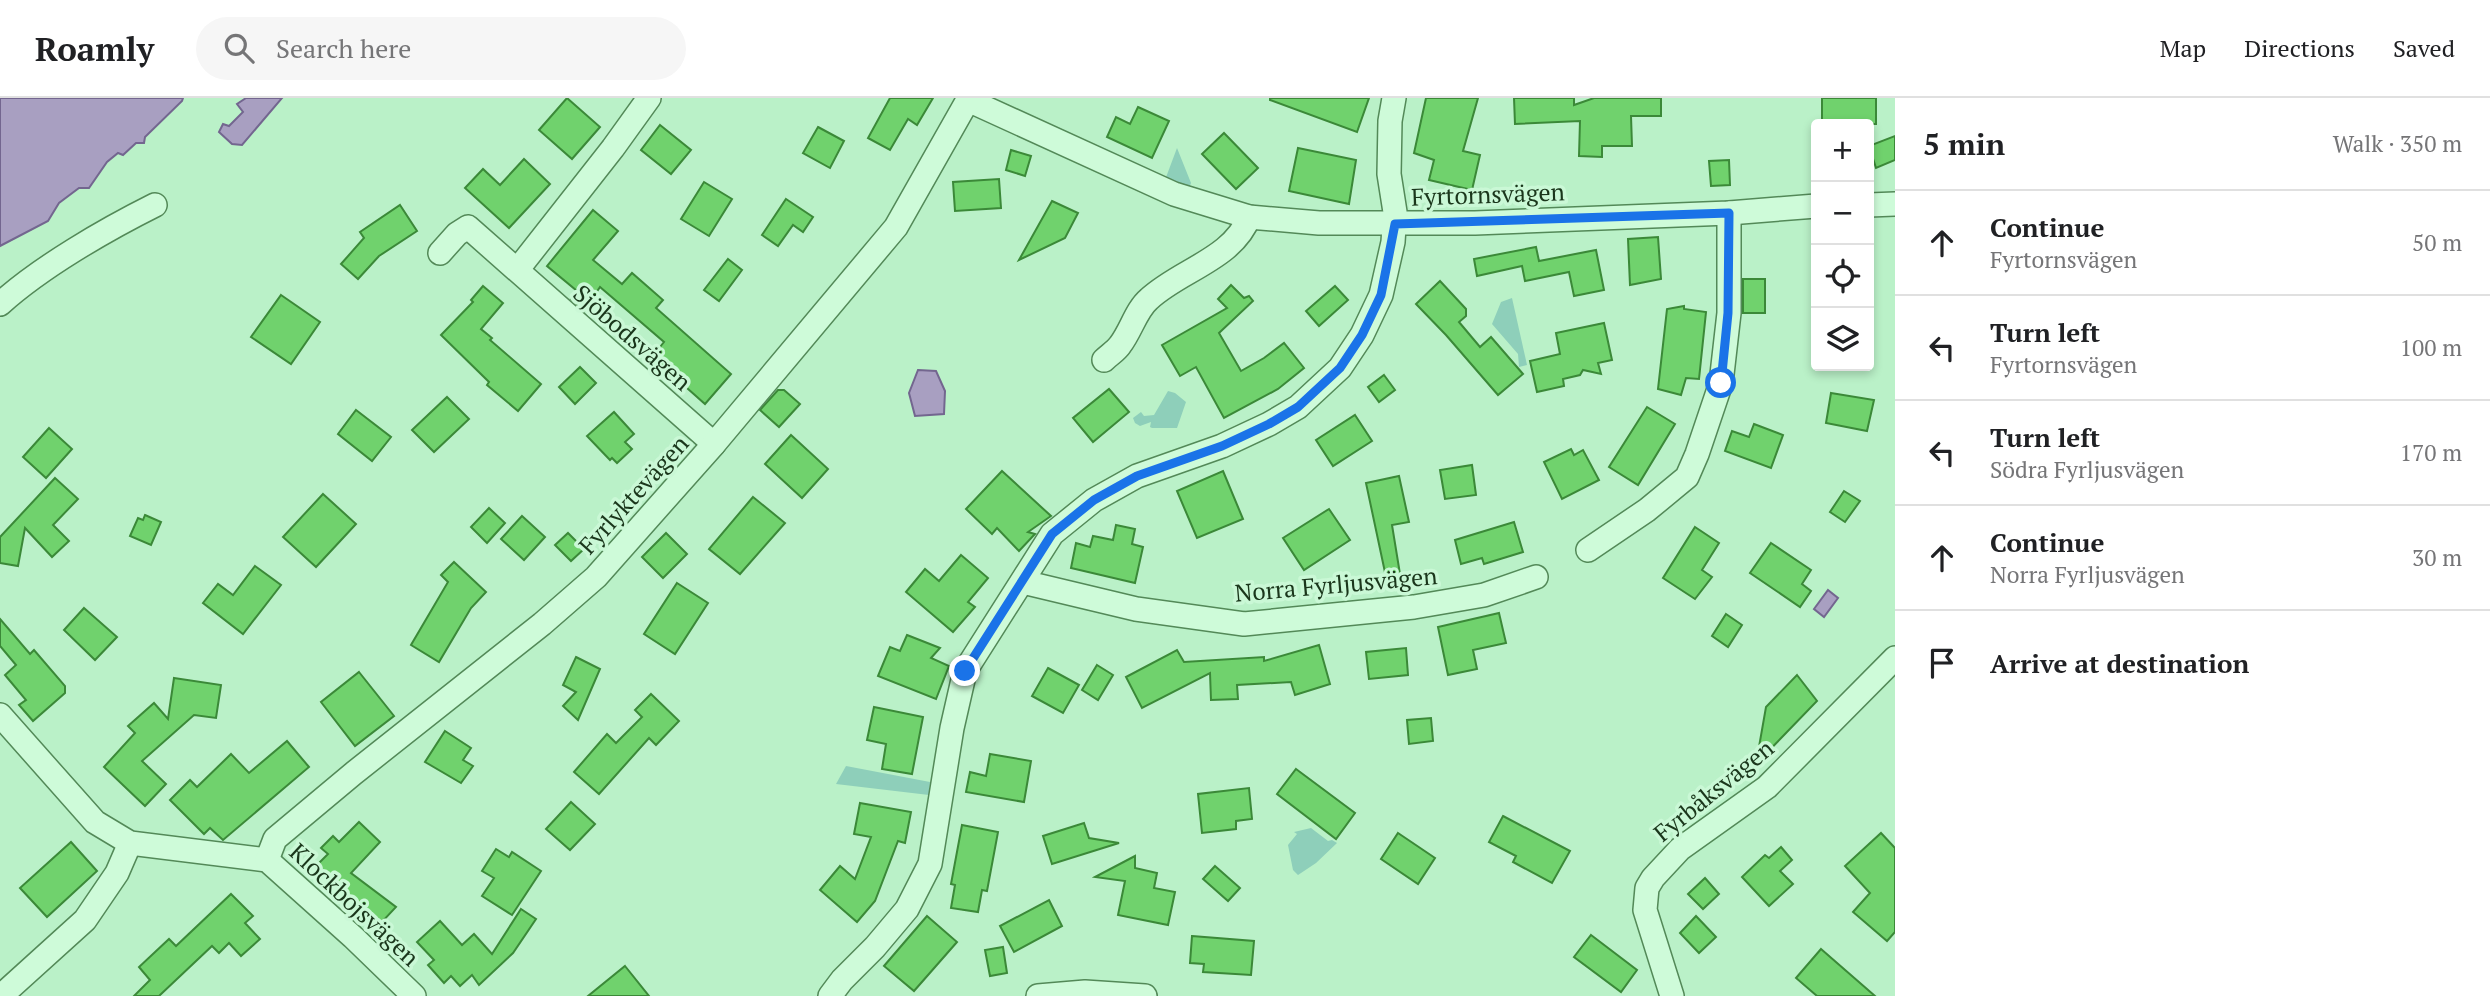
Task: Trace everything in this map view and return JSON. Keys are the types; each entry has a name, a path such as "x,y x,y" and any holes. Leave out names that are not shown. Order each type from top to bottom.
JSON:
{"street":[{"path":"518,270 649,98"},
{"path":"830,996 907,909 930,864 952,728 965,671 1052,534 1094,500 1137,476 1222,446 1298,407 1340,368 1362,335 1381,295 1395,224 1389,174 1390,121 1394,98"},
{"name":"Fyrtornsvägen","path":"968,99 1174,194 1249,217 1319,223 1395,224 1729,213 1811,206"},
{"name":"Fyrlyktevägen","path":"267,860 275,839 542,624 596,577 714,444 897,227 968,99"},
{"path":"1874,205 1895,204"},
{"path":"0,304 113,226 155,205"},
{"path":"1588,550 1647,510 1687,477 1697,454 1721,383 1728,313 1729,213"},
{"path":"1104,360 1119,347 1146,301 1172,280 1216,256 1244,231 1249,217"},
{"name":"Sjöbodsvägen","path":"440,253 457,234 468,227 714,444"},
{"name":"Norra Fyrljusvägen","path":"1023,582 1136,609 1244,624 1414,607 1484,595 1536,577"},
{"name":"Fyrbåksvägen","path":"1672,996 1645,910 1647,888 1653,878 1680,849 1767,787 1895,658"},
{"name":"Klockbojsvägen","path":"0,715 95,822 130,843 267,860 414,996"},
{"path":"1,996 85,920 117,873 130,843"},
{"path":"1038,996 1085,992 1145,996"}],"shaded area":[{"path":"0,98 183,98 145,137 144,143 136,143 123,155 118,153 107,162 89,188 79,188 59,203 48,221 0,246"},
{"path":"246,98 282,98 242,145 232,144 219,132 223,124 229,126 243,112 237,104"},
{"path":"1177,148 1191,183 1189,188 1165,180"},
{"path":"1512,298 1527,365 1519,367 1518,354 1492,324 1501,302"},
{"path":"918,370 936,371 945,391 944,414 915,416 909,393"},
{"path":"1168,391 1186,402 1177,428 1152,428 1151,422 1140,426 1135,423 1133,418 1141,412 1144,416 1154,415"},
{"path":"1828,590 1838,598 1824,617 1814,609"},
{"path":"846,766 930,782 929,795 836,784"},
{"path":"1311,828 1328,841 1337,843 1316,863 1298,875 1293,870 1288,845 1297,834 1294,832"}],"building":[{"path":"567,98 600,127 572,159 539,130"},
{"path":"890,98 933,98 917,125 908,119 890,150 868,138"},
{"path":"1270,98 1369,98 1357,132"},
{"path":"1426,98 1478,98 1463,151 1480,155 1472,190 1429,180 1434,160 1414,153"},
{"path":"1514,98 1574,98 1574,105 1594,98 1661,98 1661,116 1631,116 1632,146 1602,146 1602,157 1579,156 1580,121 1515,124"},
{"path":"1822,98 1876,98 1876,124 1874,119 1822,119"},
{"path":"1138,107 1169,121 1152,158 1107,137 1116,117 1130,124"},
{"path":"660,125 691,150 671,174 641,150"},
{"path":"818,127 844,141 830,168 803,153"},
{"path":"1224,133 1258,168 1236,189 1202,154"},
{"path":"1895,136 1895,160 1876,168 1874,144"},
{"path":"1298,148 1356,160 1349,204 1289,191"},
{"path":"1011,150 1031,156 1025,176 1006,170"},
{"path":"524,159 550,184 509,228 465,188 483,169 500,185"},
{"path":"1729,160 1730,185 1711,186 1709,161"},
{"path":"999,179 1001,208 955,211 953,182"},
{"path":"704,182 732,199 709,236 681,219"},
{"path":"786,199 813,217 803,232 793,225 778,246 762,235"},
{"path":"1052,201 1078,213 1065,238 1019,260"},
{"path":"400,205 417,231 379,256 358,279 341,264 364,238 360,232"},
{"path":"593,210 618,231 593,260 622,284 632,273 663,300 656,308 731,374 705,404 652,357 664,342 600,287 584,311 571,299 577,291 547,266"},
{"path":"1658,237 1661,279 1630,285 1628,239"},
{"path":"1536,247 1539,261 1596,250 1604,290 1574,296 1569,272 1525,281 1522,266 1477,276 1474,259"},
{"path":"728,259 742,270 719,301 704,290"},
{"path":"1743,279 1765,279 1765,313 1743,313"},
{"path":"1440,281 1466,309 1466,316 1459,322 1480,347 1491,337 1523,374 1498,395 1416,304"},
{"path":"1231,285 1244,298 1249,296 1253,301 1219,333 1241,371 1284,343 1304,368 1278,389 1224,418 1196,367 1180,376 1162,345 1227,308 1218,299"},
{"path":"483,286 503,303 481,329 541,384 518,411 487,385 489,382 441,335 473,302 471,300"},
{"path":"1335,286 1348,300 1319,326 1306,311"},
{"path":"281,295 320,322 291,364 251,337"},
{"path":"1684,306 1684,309 1706,312 1699,379 1686,378 1681,395 1658,389 1667,309"},
{"path":"1604,323 1612,360 1598,363 1601,374 1583,370 1580,375 1563,379 1564,386 1537,392 1530,361 1560,354 1556,333"},
{"path":"580,367 596,383 575,404 559,387"},
{"path":"1384,375 1395,390 1379,402 1368,387"},
{"path":"1109,389 1129,412 1093,442 1073,418"},
{"path":"778,390 784,390 800,404 779,427 760,410"},
{"path":"1831,393 1874,400 1867,431 1826,423"},
{"path":"447,397 469,419 434,452 412,430"},
{"path":"1647,407 1675,424 1638,485 1609,467"},
{"path":"356,410 391,437 372,461 338,434"},
{"path":"614,412 634,434 625,442 632,449 617,463 612,458 610,460 587,436"},
{"path":"1355,415 1372,441 1333,466 1316,440"},
{"path":"1754,424 1783,435 1771,468 1725,451 1732,431 1749,437"},
{"path":"49,428 72,449 46,478 23,457"},
{"path":"791,435 828,469 802,498 765,464"},
{"path":"1571,449 1574,455 1583,450 1599,480 1562,499 1544,462"},
{"path":"1472,465 1476,495 1445,499 1440,470"},
{"path":"1002,471 1051,516 1028,532 1035,534 1019,551 997,528 992,534 966,509"},
{"path":"1223,471 1243,519 1197,538 1177,491"},
{"path":"1399,476 1409,522 1392,525 1400,574 1386,577 1366,483"},
{"path":"55,478 78,499 53,525 69,541 52,557 25,528 18,566 0,563 0,537"},
{"path":"1844,491 1860,501 1845,522 1830,512"},
{"path":"323,494 356,524 316,567 283,537"},
{"path":"753,497 785,523 740,574 709,549"},
{"path":"489,508 505,523 487,543 471,527"},
{"path":"1329,509 1350,540 1304,570 1283,538"},
{"path":"145,515 161,522 151,545 130,536 138,518 143,520"},
{"path":"522,516 545,537 524,560 501,539"},
{"path":"1514,522 1523,552 1484,564 1482,558 1461,564 1455,540"},
{"path":"1116,525 1135,529 1132,544 1143,547 1135,583 1071,568 1076,543 1090,547 1093,536 1113,540"},
{"path":"1695,527 1719,543 1702,570 1712,577 1695,599 1663,578"},
{"path":"568,533 584,549 571,561 555,545"},
{"path":"666,533 687,554 663,578 642,557"},
{"path":"1771,543 1811,570 1802,584 1811,591 1800,607 1750,573"},
{"path":"961,555 988,578 968,602 975,607 953,632 906,592 925,569 939,581"},
{"path":"454,562 486,592 471,608 439,662 411,645 448,582 441,575"},
{"path":"255,566 281,585 243,634 203,603 218,584 233,595"},
{"path":"677,583 708,603 675,654 644,634"},
{"path":"84,608 117,637 95,660 64,630"},
{"path":"1499,613 1506,643 1473,650 1477,669 1448,675 1438,627"},
{"path":"1726,614 1742,625 1728,647 1712,636"},
{"path":"0,619 30,654 34,650 65,686 65,693 33,721 19,705 26,700 5,675 16,665 0,646"},
{"path":"907,635 940,648 931,658 949,666 936,699 878,676 890,647 900,651"},
{"path":"1319,645 1330,684 1295,695 1291,682 1237,685 1238,699 1211,700 1210,673 1142,708 1126,677 1177,650 1184,662 1264,657 1264,661"},
{"path":"1406,648 1408,675 1369,679 1366,652"},
{"path":"576,657 600,669 578,720 563,706 576,692 563,685"},
{"path":"1097,665 1113,675 1098,700 1082,690"},
{"path":"1048,668 1079,685 1063,713 1032,696"},
{"path":"359,672 394,716 355,746 321,702"},
{"path":"1797,675 1817,701 1756,764 1766,707"},
{"path":"174,678 221,685 216,718 194,715 142,761 166,784 145,806 104,767 135,733 128,726 154,703 168,719"},
{"path":"651,694 679,721 656,745 649,738 599,794 574,772 607,734 616,743 642,717 635,710"},
{"path":"874,707 923,717 912,774 882,769 886,744 867,740"},
{"path":"1431,718 1433,741 1409,744 1407,720"},
{"path":"445,731 471,748 463,760 473,766 461,783 425,762"},
{"path":"287,741 309,767 223,840 210,828 204,834 170,800 190,780 197,787 231,754 249,773"},
{"path":"990,754 1031,761 1024,802 966,792 970,772 986,776"},
{"path":"1296,769 1355,813 1336,839 1277,794"},
{"path":"1249,788 1252,819 1236,821 1236,829 1202,833 1198,794"},
{"path":"571,802 595,824 570,850 546,829"},
{"path":"860,803 911,812 905,843 898,841 875,901 857,922 820,890 840,866 855,879 871,837 854,834"},
{"path":"1503,816 1570,851 1552,883 1513,862 1516,856 1489,842"},
{"path":"359,822 380,842 351,873 396,907 381,923 340,891 315,867 328,854 321,848 333,836 339,842"},
{"path":"1084,823 1089,838 1119,843 1052,864 1043,836"},
{"path":"962,825 998,832 987,891 982,890 978,912 951,908 955,885 951,884"},
{"path":"1398,833 1435,858 1418,884 1381,859"},
{"path":"1881,833 1895,848 1895,932 1887,941 1853,912 1870,893 1845,866"},
{"path":"71,842 97,871 47,917 20,888"},
{"path":"1781,847 1792,860 1780,871 1793,884 1769,906 1742,877 1765,855 1769,858"},
{"path":"496,849 509,857 512,852 541,871 512,915 482,896 494,878 482,871"},
{"path":"1135,856 1135,868 1157,873 1154,888 1175,892 1168,925 1118,915 1125,881 1095,877"},
{"path":"1215,866 1240,888 1228,901 1203,879"},
{"path":"1705,878 1719,894 1703,909 1688,894"},
{"path":"231,894 253,916 245,923 260,939 241,956 229,943 219,953 212,946 159,996 134,996 150,980 139,967 169,939 176,946"},
{"path":"1049,900 1062,926 1014,952 1000,926"},
{"path":"521,909 536,919 513,953 479,985 472,975 460,986 451,976 444,983 428,965 434,960 417,942 440,921 462,945 474,934 492,954"},
{"path":"927,916 957,942 914,991 884,966"},
{"path":"1696,916 1716,937 1699,953 1680,933"},
{"path":"1591,935 1637,970 1621,992 1574,957"},
{"path":"1192,936 1254,941 1251,975 1203,972 1204,964 1190,963"},
{"path":"1003,947 1007,973 990,976 985,950"},
{"path":"1821,949 1875,996 1817,996 1796,978"},
{"path":"625,966 649,996 588,996"}],"route":[{"path":"965,671 1052,534 1094,500 1137,476 1222,446 1269,424 1298,407 1340,368 1362,335 1381,295 1395,224 1729,213 1728,313 1721,383"}]}
